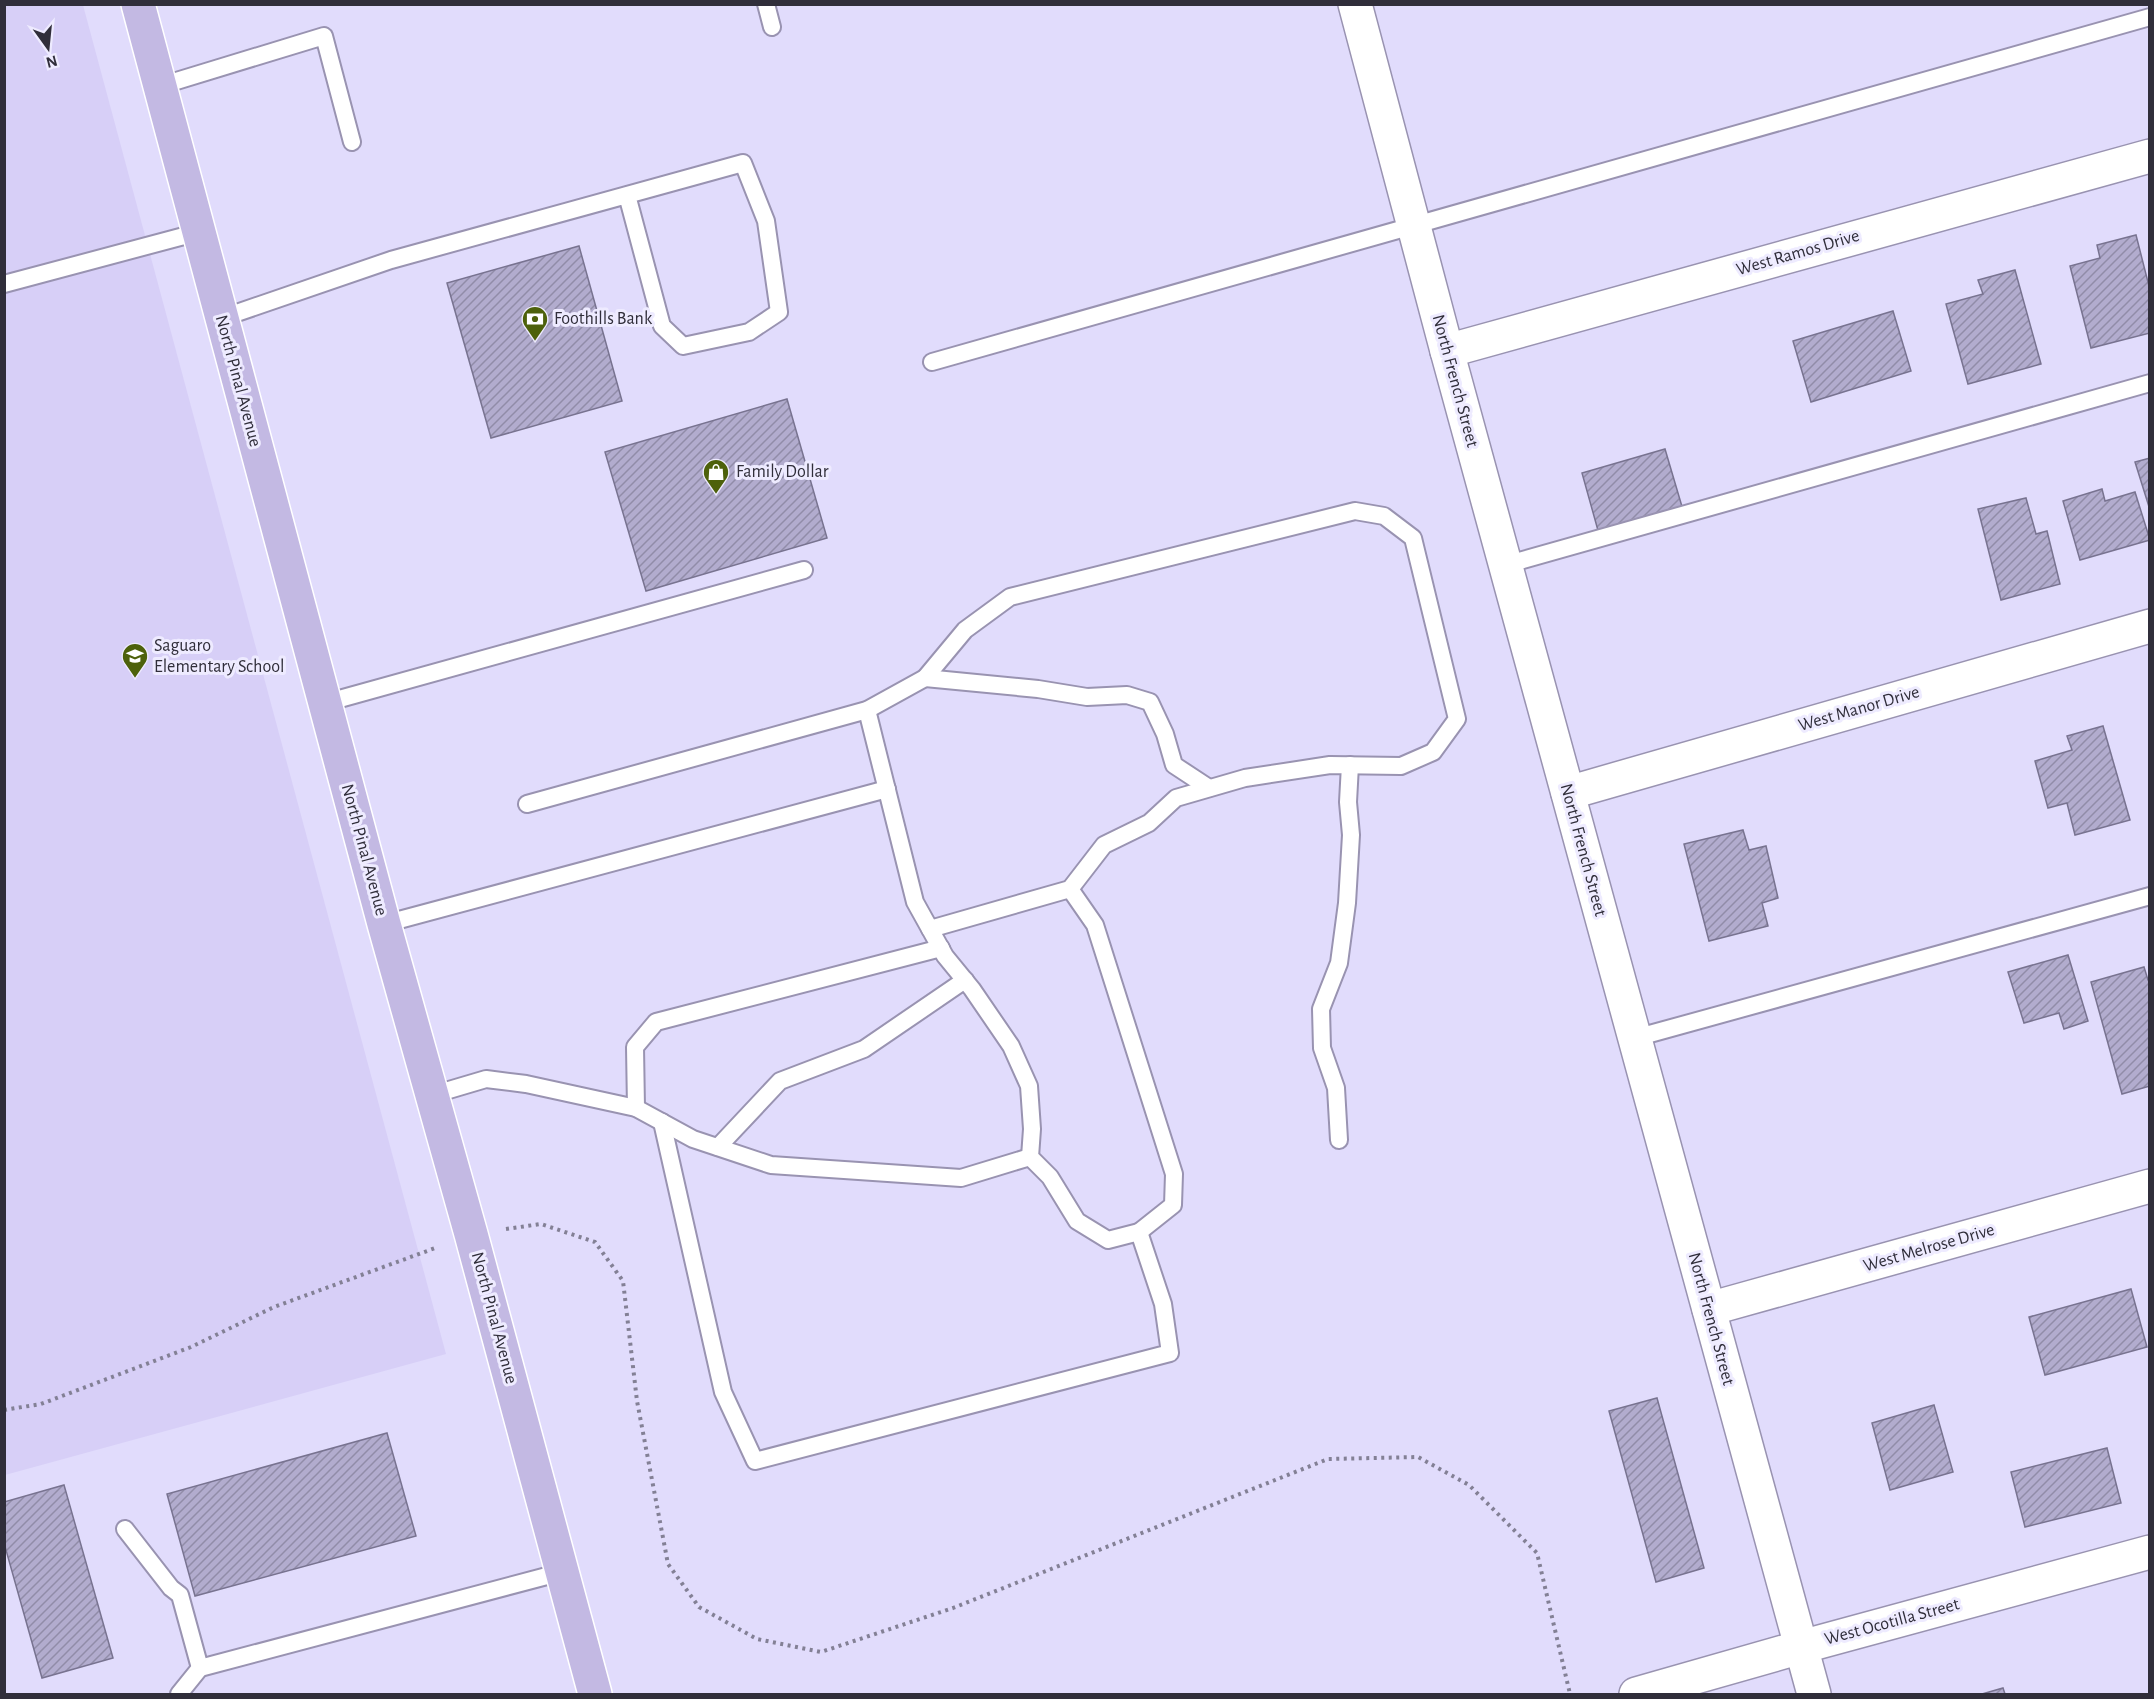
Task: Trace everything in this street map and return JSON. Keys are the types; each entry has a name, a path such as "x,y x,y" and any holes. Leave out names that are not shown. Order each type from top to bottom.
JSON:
{"main road":[{"name":"North Pinal Avenue","path":"138,4 384,924 595,1695"}],"street":[{"name":"North French Street","path":"1355,4 1505,565 1814,1695"},
{"name":"West Ramos Drive","path":"1447,351 2150,156"},
{"name":"West Manor Drive","path":"1568,793 2150,626"},
{"name":"West Melrose Drive","path":"1709,1309 2150,1186"},
{"name":"West Ocotilla Street","path":"1636,1695 1801,1647 2150,1552"}],"lane":[{"path":"766,4 772,27"},
{"path":"932,362 2150,17"},
{"path":"160,86 324,36 352,142"},
{"path":"222,318 391,260 743,163 766,221 779,312 749,332 683,346 662,326 627,195"},
{"path":"4,284 199,232"},
{"path":"1505,565 2150,383"},
{"path":"526,804 867,710 925,678 965,630 1010,597 1354,511 1384,516 1413,538 1457,719 1433,752 1401,766 1330,765 1245,778 1176,798 1149,823 1104,845 1070,890 930,929"},
{"path":"325,703 804,570"},
{"path":"925,678 1038,689 1087,697 1127,695 1150,702 1174,765 1209,789"},
{"path":"867,710 915,902 940,948 1011,1046 1029,1086 1032,1129 1030,1156 1050,1176 1077,1221 1108,1240 1139,1233 1173,1205 1173,1174 1095,925 1070,890"},
{"path":"1339,1140 1336,1088 1322,1048 1321,1009 1339,963 1347,903 1350,765"},
{"path":"384,924 888,789"},
{"path":"1635,1038 2150,896"},
{"path":"636,1108 635,1047 656,1022 940,948"},
{"path":"718,1147 780,1081 864,1049 965,980"},
{"path":"432,1095 486,1079 526,1084 636,1108 693,1139 771,1165 961,1178 1030,1156"},
{"path":"662,1122 723,1392 755,1461 1170,1353 1163,1304 1139,1233"},
{"path":"125,1530 171,1588 180,1595 200,1668"},
{"path":"179,1695 200,1668 562,1572"}],"shaded area":[{"name":"Saguaro Elementary School","path":"5,5 83,5 446,1354 5,1475"}],"building":[{"path":"2136,235 2150,290 2150,333 2091,348 2070,266 2100,258 2097,245"},
{"name":"Foothills Bank","path":"579,246 622,401 491,438 447,283"},
{"path":"2015,270 2041,364 1968,384 1946,304 1983,294 1978,280"},
{"path":"1893,311 1911,371 1811,402 1793,341"},
{"name":"Family Dollar","path":"787,399 827,538 646,591 605,452"},
{"path":"1665,449 1683,510 1599,534 1582,473"},
{"path":"2150,458 2150,510 2135,462"},
{"path":"2102,489 2105,501 2135,492 2150,540 2080,560 2063,501"},
{"path":"2026,498 2036,534 2047,531 2060,584 2001,600 1978,509"},
{"path":"2103,726 2130,820 2075,835 2067,803 2048,808 2035,761 2072,750 2067,736"},
{"path":"1743,830 1749,850 1766,846 1778,898 1762,903 1768,926 1709,941 1684,844"},
{"path":"2068,955 2088,1021 2064,1029 2059,1013 2024,1023 2008,972"},
{"path":"2144,967 2148,980 2150,980 2150,1086 2122,1094 2091,982"},
{"path":"2131,1289 2147,1347 2045,1375 2029,1317"},
{"path":"1657,1398 1704,1568 1656,1582 1609,1411"},
{"path":"1934,1405 1953,1472 1890,1490 1872,1423"},
{"path":"387,1433 416,1536 195,1596 167,1494"},
{"path":"2107,1448 2121,1503 2025,1527 2011,1472"},
{"path":"64,1485 113,1658 42,1678 4,1543 4,1502"},
{"path":"2003,1688 2005,1694 1982,1694"}],"place":[{"name":"Foothills Bank","path":"535,342"},
{"name":"Family Dollar","path":"716,495"},
{"name":"Saguaro Elementary School","path":"135,679"}]}
